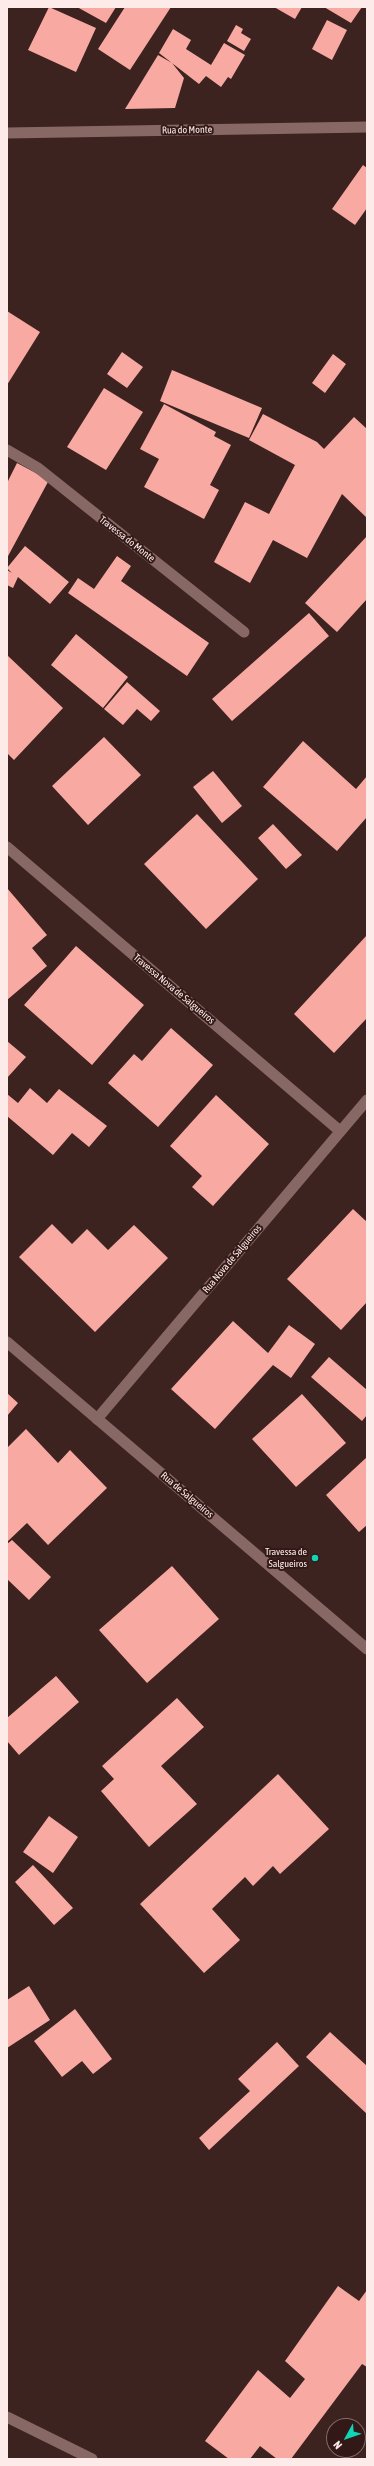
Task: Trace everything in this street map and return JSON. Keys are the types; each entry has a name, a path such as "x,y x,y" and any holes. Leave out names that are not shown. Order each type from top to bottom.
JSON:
{"street":[{"name":"Rua do Monte","path":"7,133 367,127"},
{"name":"Travessa do Monte","path":"7,450 38,468 244,632"},
{"name":"Travessa Nova de Salgueiros","path":"7,847 340,1131"},
{"name":"Rua Nova de Salgueiros","path":"97,1419 367,1100"},
{"name":"Rua de Salgueiros","path":"7,1342 367,1649"},
{"path":"7,2418 92,2459"}],"building":[{"path":"49,7 96,28 76,72 28,50"},
{"path":"77,7 116,7 106,23"},
{"path":"125,7 171,7 130,70 98,49"},
{"path":"274,7 302,7 295,19"},
{"path":"324,7 362,7 351,23"},
{"path":"327,20 347,30 332,60 312,49"},
{"path":"236,25 243,29 241,33 251,39 244,51 227,41"},
{"path":"173,29 191,40 186,49 211,65 224,43 245,55 231,79 228,77 221,87 206,76 199,84 159,53"},
{"path":"158,55 172,63 184,78 175,108 125,109"},
{"path":"363,165 367,168 367,208 355,225 332,209"},
{"path":"7,311 40,332 7,385"},
{"path":"122,352 143,367 127,388 107,374"},
{"path":"333,354 346,364 325,393 312,383"},
{"path":"172,370 262,408 249,438 160,401"},
{"path":"104,388 143,412 106,470 67,447"},
{"path":"164,404 216,432 214,436 231,445 210,485 219,490 204,519 144,487 159,459 140,449"},
{"path":"263,414 317,442 324,449 354,417 367,429 367,518 342,494 307,558 273,540 250,583 214,562 245,502 269,514 295,465 249,440"},
{"path":"17,463 49,480 7,558 7,483"},
{"path":"367,536 367,599 337,632 305,603"},
{"path":"25,546 69,582 50,604 18,577 13,588 7,585 7,570 12,573 7,568"},
{"path":"117,556 131,566 121,581 209,643 187,676 68,593 78,578 94,589"},
{"path":"309,613 329,636 232,721 212,699"},
{"path":"76,634 128,677 103,708 51,665"},
{"path":"7,655 63,708 14,760 7,753"},
{"path":"127,682 160,711 151,721 137,709 123,725 104,709"},
{"path":"104,737 141,775 88,825 52,786"},
{"path":"303,741 356,789 367,776 367,817 337,851 263,787"},
{"path":"213,771 242,806 222,823 193,787"},
{"path":"197,814 258,879 206,929 144,864"},
{"path":"273,824 302,855 286,869 258,838"},
{"path":"7,888 47,935 32,948 47,966 7,1000"},
{"path":"367,935 367,1018 334,1053 294,1014"},
{"path":"76,946 144,1005 92,1065 24,1005"},
{"path":"171,1028 213,1065 158,1127 108,1083 134,1054 142,1061"},
{"path":"7,1041 26,1057 7,1078"},
{"path":"30,1088 47,1103 59,1089 107,1126 89,1147 72,1133 53,1155 7,1116 7,1094 18,1103"},
{"path":"216,1095 269,1144 213,1206 192,1187 202,1176 170,1146"},
{"path":"353,1209 367,1222 367,1302 341,1330 287,1279"},
{"path":"52,1224 72,1244 87,1229 108,1250 134,1225 168,1258 95,1332 19,1257"},
{"path":"233,1321 268,1353 289,1325 315,1344 291,1378 273,1365 215,1429 171,1389"},
{"path":"329,1357 367,1390 367,1415 362,1421 311,1377"},
{"path":"7,1393 18,1403 7,1416"},
{"path":"302,1394 346,1443 296,1487 252,1439"},
{"path":"26,1429 58,1463 70,1450 107,1488 48,1545 27,1523 7,1542 7,1448"},
{"path":"367,1457 367,1525 359,1532 326,1495"},
{"path":"12,1540 51,1577 29,1600 7,1579 7,1544"},
{"path":"172,1566 219,1619 147,1683 99,1630"},
{"path":"56,1676 79,1702 19,1755 7,1741 7,1718"},
{"path":"177,1698 204,1727 161,1766 197,1804 149,1847 101,1791 114,1779 102,1766"},
{"path":"278,1774 329,1829 280,1874 273,1866 253,1886 245,1877 212,1909 240,1940 204,1973 140,1904"},
{"path":"49,1816 78,1837 53,1873 23,1852"},
{"path":"33,1865 73,1908 54,1925 15,1882"},
{"path":"29,1986 50,2020 7,2048 7,2000"},
{"path":"75,2009 112,2059 93,2074 82,2061 62,2077 34,2041"},
{"path":"330,2032 367,2066 367,2114 306,2057"},
{"path":"277,2042 299,2066 209,2150 199,2138 250,2091 238,2079"},
{"path":"338,2286 359,2301 367,2290 367,2367 362,2364 291,2459 277,2459 260,2446 250,2459 229,2459 205,2441 258,2370 290,2398 305,2379 285,2361"}],"place":[{"name":"Travessa de Salgueiros","path":"315,1558"}]}
